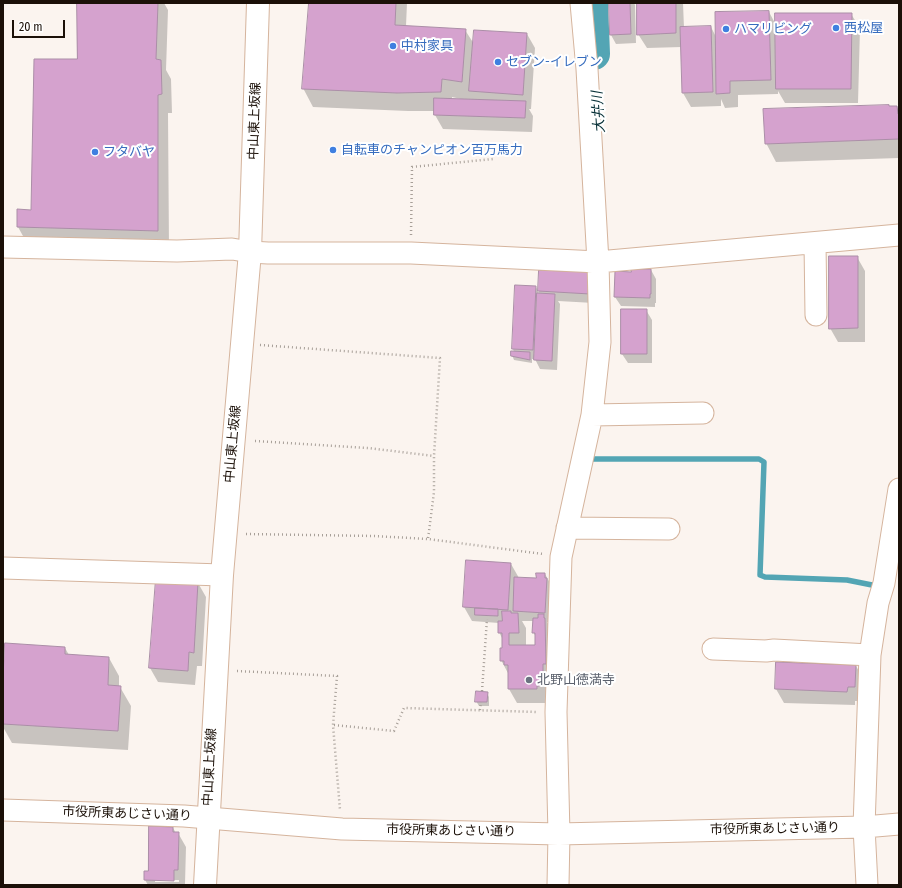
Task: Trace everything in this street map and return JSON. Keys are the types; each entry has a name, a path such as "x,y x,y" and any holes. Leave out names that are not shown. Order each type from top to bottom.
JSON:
{"main road":[{"name":"中山東上坂線","path":"205,885 222,575 250,252 258,3"}],"street":[{"path":"558,885 559,834 556,712 561,557 592,415 600,342 598,262 587,69 581,3"},
{"path":"3,247 177,251 232,249 250,252 411,253 598,262 899,235"},
{"path":"815,243 816,315"},
{"path":"592,415 703,413"},
{"path":"867,885 864,827 870,655 878,603 884,583 899,489"},
{"path":"567,528 669,529"},
{"path":"3,568 222,575"},
{"path":"713,649 774,650 870,655"},
{"name":"市役所東あじさい通り","path":"3,810 176,815 342,829 559,834 864,827 899,824"}],"path":[{"path":"411,253 412,167 493,159"},
{"path":"259,345 440,358 434,456 434,492 428,539"},
{"path":"255,442 368,448 434,456"},
{"path":"246,534 374,536 428,539 561,557"},
{"path":"482,691 487,619"},
{"path":"235,671 337,676 333,725 342,829"},
{"path":"480,710 481,702"},
{"path":"333,725 394,730 404,708 556,712"}],"building":[{"name":"フタバヤ","path":"77,3 158,3 156,59 161,60 162,94 158,95 158,231 17,227 17,209 31,210 34,59 77,59"},
{"path":"309,3 396,3 395,25 466,29 462,82 442,79 441,92 397,93 302,89"},
{"path":"609,3 630,3 631,34 610,35"},
{"path":"637,3 676,3 676,33 637,35"},
{"path":"769,11 771,80 730,81 730,93 716,94 715,12"},
{"path":"775,13 852,13 851,89 776,89"},
{"path":"711,26 713,92 682,93 680,27"},
{"name":"セブン-イレブン","path":"474,30 527,33 523,95 469,91"},
{"path":"434,98 526,101 525,118 434,115"},
{"path":"897,106 899,114 899,139 765,144 763,109"},
{"path":"829,256 858,256 858,328 829,329"},
{"path":"631,269 651,269 650,298 614,297 615,271 631,272"},
{"path":"539,270 590,272 590,294 538,291"},
{"path":"515,285 536,286 533,350 512,349"},
{"path":"537,293 555,294 552,361 534,360"},
{"path":"621,309 647,309 647,354 621,354"},
{"path":"511,351 530,352 530,360 511,356"},
{"path":"466,560 511,563 508,610 463,607"},
{"path":"536,573 545,573 545,578 547,578 545,613 513,611 514,577 536,578"},
{"path":"156,579 198,582 194,653 189,652 188,671 149,668"},
{"path":"475,608 498,609 498,616 475,615"},
{"path":"502,611 518,613 519,633 509,633 509,645 535,645 535,633 532,633 533,618 538,618 538,614 544,614 546,664 543,664 543,686 537,686 537,689 508,689 508,665 504,665 504,661 500,661 502,633 498,633 498,621 502,621"},
{"path":"5,643 65,647 65,654 109,657 108,685 121,686 118,731 3,724"},
{"path":"776,662 856,665 855,687 848,687 847,692 775,689"},
{"path":"476,691 488,692 487,702 475,702"},
{"path":"149,826 173,827 173,832 179,832 178,870 174,870 174,881 144,880 144,871 148,871"}],"waterway":[{"name":"大井川","path":"592,3 594,54"},
{"path":"590,459 759,459 764,462 760,575 765,577 847,580 872,585"}],"place":[{"name":"西松屋","path":"836,28"},
{"name":"ハマリビング","path":"726,29"},
{"name":"中村家具","path":"393,46"},
{"name":"セブン-イレブン","path":"498,62"},
{"name":"自転車のチャンピオン百万馬力","path":"333,150"},
{"name":"フタバヤ","path":"95,152"},
{"name":"北野山徳満寺","path":"529,680"}]}
